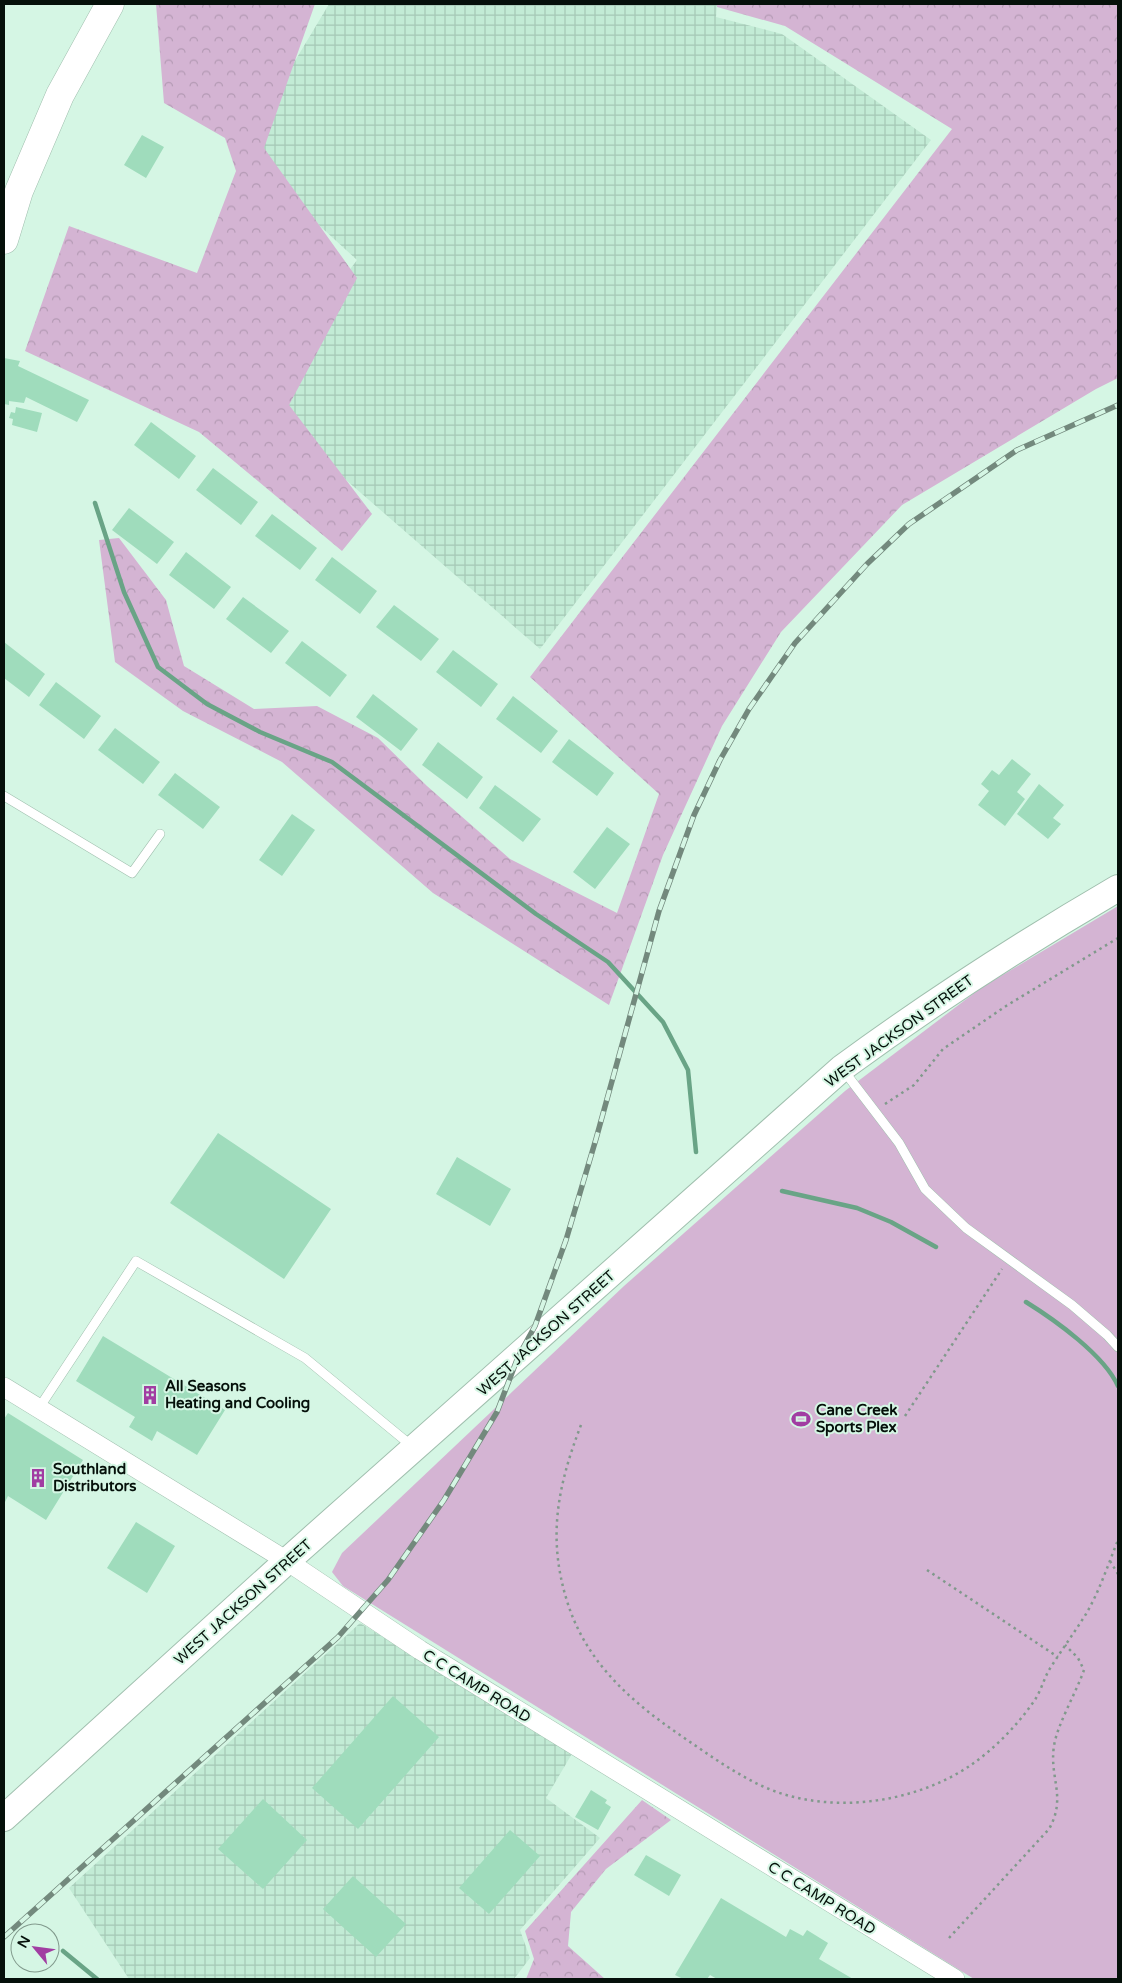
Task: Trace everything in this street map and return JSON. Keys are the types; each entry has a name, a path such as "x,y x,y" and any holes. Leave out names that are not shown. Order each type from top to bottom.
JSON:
{"main road":[{"path":"4,240 19,191 60,95 110,4"}],"street":[{"name":"WEST JACKSON STREET","path":"4,1818 288,1561 842,1068 928,1006 1042,932 1118,888"},
{"name":"C C CAMP ROAD","path":"4,1387 288,1561 420,1650 955,1979"}],"lane":[{"path":"4,796 132,873 160,834"},
{"path":"842,1068 899,1143 925,1189 966,1228 1072,1305 1108,1334 1118,1347"},
{"path":"39,1408 136,1261 306,1358 415,1449"}],"path":[{"path":"881,1106 898,1097 914,1085 943,1049 1006,1006 1118,938"},
{"path":"905,1416 1006,1264"},
{"path":"582,1425 562,1480 555,1530 561,1581 576,1626 597,1662 630,1697 718,1761 764,1786 787,1795 844,1803 898,1798 944,1780 967,1768 989,1751 1034,1703 1058,1657 1087,1612 1118,1540"},
{"path":"1110,1561 1118,1574"},
{"path":"927,1570 1058,1657"},
{"path":"949,1938 1049,1829 1057,1815 1058,1799 1053,1762 1054,1745 1084,1670 1078,1658 1065,1645"}],"shaded area":[{"path":"329,4 717,4 716,17 782,34 931,140 540,649 253,399 357,260 240,153"},
{"path":"360,1623 573,1752 546,1798 600,1838 520,1930 530,1958 514,1979 129,1979 69,1888"}],"green space":[{"path":"156,4 315,4 264,148 357,278 289,405 372,514 342,551 199,432 25,351 69,226 197,273 236,171 225,138 164,103"},
{"path":"717,4 1118,4 1118,378 1096,389 902,505 781,632 722,726 663,855 609,1005 433,893 282,762 183,711 115,662 99,540 119,538 166,600 184,666 254,709 317,706 378,738 427,786 510,859 617,913 659,794 530,677 952,129 785,26 717,7"},
{"name":"Cane Creek Sports Plex","path":"1118,906 1118,1979 974,1979 343,1586 332,1572 342,1553 624,1286 845,1091 981,988"},
{"path":"642,1800 671,1820 606,1869 571,1912 568,1946 605,1979 526,1979 534,1959 525,1931"}],"building":[{"path":"142,135 164,147 146,178 124,165"},
{"path":"4,358 20,361 18,366 89,400 77,422 26,397 24,403 9,401 9,405 4,404"},
{"path":"16,407 42,413 37,432 12,425 13,419 9,418 11,412 15,413"},
{"path":"151,422 196,456 179,479 134,445"},
{"path":"213,468 258,502 241,525 196,490"},
{"path":"129,508 174,542 157,564 112,530"},
{"path":"272,514 317,548 300,570 255,536"},
{"path":"186,552 231,587 214,609 169,575"},
{"path":"332,557 377,591 360,614 315,580"},
{"path":"243,597 289,631 271,653 226,619"},
{"path":"394,605 439,639 421,661 376,627"},
{"path":"302,641 347,675 330,697 285,663"},
{"path":"4,642 45,674 29,697 4,678"},
{"path":"453,650 498,684 481,707 436,672"},
{"path":"56,682 101,716 84,739 39,705"},
{"path":"373,694 418,729 401,751 356,717"},
{"path":"513,696 558,731 541,753 496,719"},
{"path":"115,728 160,762 143,784 98,750"},
{"path":"569,739 614,773 597,796 552,762"},
{"path":"438,742 483,777 467,799 422,765"},
{"path":"1012,759 1031,774 1017,792 1025,799 1005,826 978,805 989,791 981,784 992,770 999,775"},
{"path":"175,773 220,807 203,829 158,795"},
{"path":"1039,784 1064,805 1053,818 1061,824 1048,839 1017,814"},
{"path":"495,785 541,819 523,842 479,808"},
{"path":"292,814 315,830 282,876 259,860"},
{"path":"607,827 630,844 595,889 573,872"},
{"path":"218,1133 331,1209 284,1279 170,1203"},
{"path":"457,1157 511,1189 490,1226 436,1194"},
{"name":"All Seasons Heating and Cooling","path":"103,1336 225,1410 197,1455 157,1431 152,1441 129,1427 135,1417 76,1381"},
{"name":"Southland Distributors","path":"8,1413 83,1460 46,1520 8,1496 4,1504 4,1419"},
{"path":"136,1522 175,1546 147,1593 107,1568"},
{"path":"393,1696 439,1737 358,1829 312,1788"},
{"path":"591,1790 607,1800 605,1803 611,1807 598,1830 575,1817"},
{"path":"263,1799 307,1840 263,1889 218,1849"},
{"path":"510,1830 540,1856 489,1914 459,1888"},
{"path":"646,1855 681,1875 669,1896 634,1875"},
{"path":"353,1876 406,1924 376,1957 323,1909"},
{"path":"721,1898 786,1937 790,1929 803,1936 807,1930 828,1943 819,1959 853,1979 717,1979 710,1975 707,1979 683,1979 675,1975"}],"waterway":[{"path":"95,503 124,592 158,667 207,704 260,732 332,762 536,914 608,962 663,1022 688,1070 696,1152"},
{"path":"782,1191 857,1208 891,1222 936,1247"},
{"path":"1026,1302 1078,1339 1102,1362 1118,1386"},
{"path":"63,1951 97,1979"}],"railway":[{"path":"4,1937 338,1637 388,1580 444,1500 497,1412 518,1357 535,1326 566,1240 659,911 694,815 720,760 749,709 795,643 867,564 909,524 1017,450 1118,405"}],"place":[{"name":"All Seasons Heating and Cooling","path":"150,1395"},
{"name":"Cane Creek Sports Plex","path":"801,1419"},
{"name":"Southland Distributors","path":"38,1478"}]}
